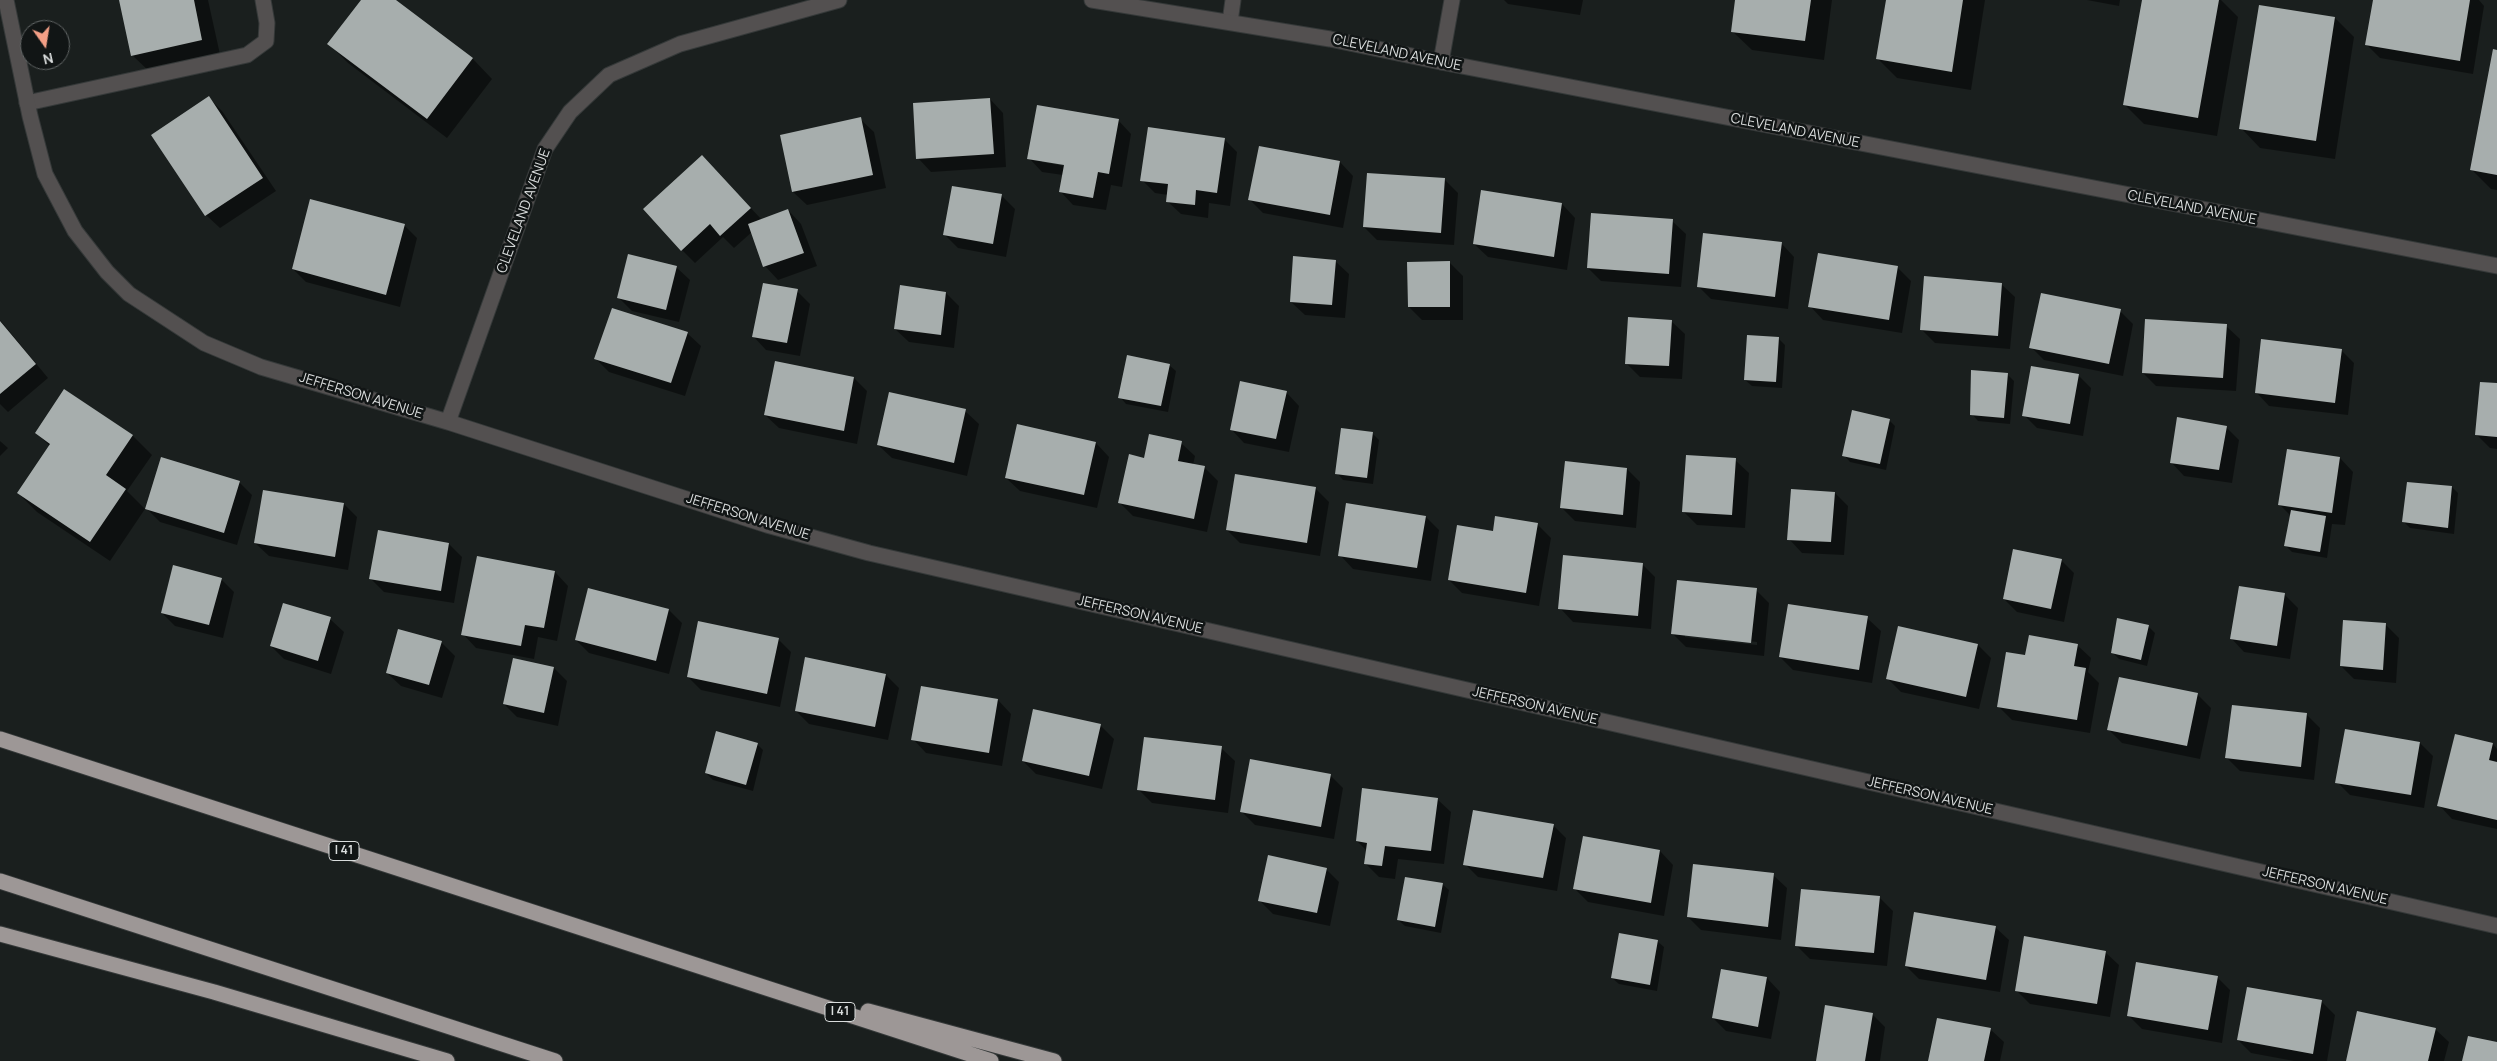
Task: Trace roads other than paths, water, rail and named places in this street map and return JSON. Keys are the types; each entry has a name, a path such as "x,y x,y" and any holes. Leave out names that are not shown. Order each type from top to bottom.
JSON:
{"highway":[{"name":"I 41","path":"0,739 991,1061"},
{"path":"0,881 555,1061"},
{"path":"0,934 214,992 447,1061"},
{"path":"689,963 1054,1061"}],"street":[{"name":"JEFFERSON AVENUE","path":"6,0 45,174 71,223 107,272 129,294 204,343 253,363 448,422 767,524 869,553 2497,926"},
{"path":"28,104 247,55 266,41 267,23 263,0"},
{"name":"CLEVELAND AVENUE","path":"448,422 545,149 570,112 609,75 680,44 839,0"},
{"name":"CLEVELAND AVENUE","path":"1092,0 1330,39 2497,266"},
{"path":"1230,22 1233,0"},
{"path":"1441,62 1452,0"}]}
